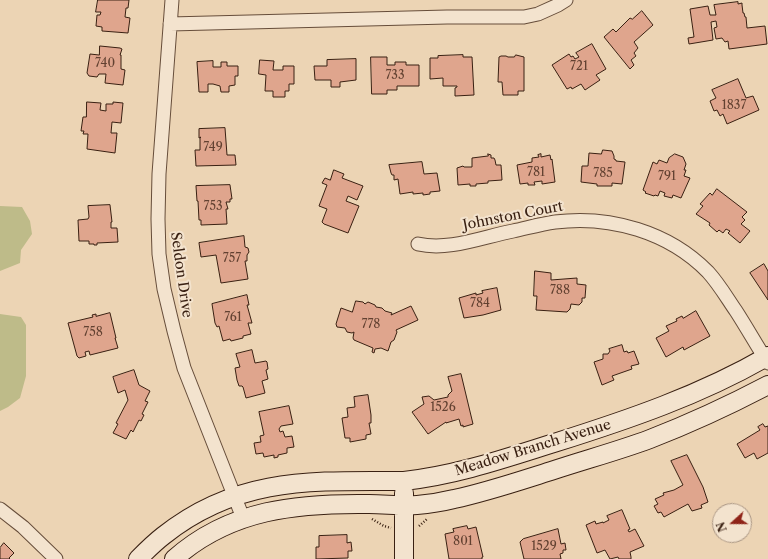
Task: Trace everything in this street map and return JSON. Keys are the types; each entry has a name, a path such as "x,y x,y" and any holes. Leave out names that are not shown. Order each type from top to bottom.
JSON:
{"main road":[{"name":"Meadow Branch Avenue","path":"138,559 162,536 182,521 211,505 234,496 268,486 302,482 404,481 476,468 626,420 673,402 767,359"},
{"name":"Meadow Branch Avenue","path":"174,559 202,538 227,525 243,518 268,511 295,507 362,504 418,505 454,499 506,485 651,438 695,420 768,385"},
{"path":"404,481 404,559"}],"street":[{"name":"Seldon Drive","path":"172,0 158,174 159,254 166,296 184,368 243,518"},
{"path":"170,24 447,17 524,17 538,14 566,0"},
{"name":"Johnston Court","path":"418,244 445,246 498,233 555,222 572,221 603,222 623,225 652,234 672,244 708,273 721,288 767,359"},
{"path":"0,509 23,526 56,559"}],"shaded area":[{"path":"0,206 22,207 30,221 32,234 21,250 20,263 0,271"},
{"path":"0,314 21,317 26,325 26,376 20,398 0,411"}],"building":[{"path":"98,0 129,0 125,17 130,18 128,33 102,31 102,27 96,26 97,15 100,15 101,12 96,12"},
{"path":"738,2 738,4 742,3 747,28 765,26 767,44 729,49 728,41 725,42 722,38 716,39 714,28 717,27 716,21 711,22 713,40 689,44 688,38 694,37 690,9 708,6 710,15 716,15 714,5"},
{"path":"642,11 653,25 634,42 638,48 634,53 636,56 631,60 634,65 630,69 604,37 613,29 616,32 630,18 632,19"},
{"path":"592,44 606,69 596,75 600,80 585,90 581,84 572,89 571,87 567,89 552,65 569,54 575,59 579,57 576,53"},
{"path":"100,46 122,49 120,55 121,69 125,70 123,85 105,83 106,74 99,74 97,77 89,76 87,73 90,54 99,55"},
{"path":"463,55 463,57 472,57 474,95 455,96 455,88 457,86 443,86 443,78 430,79 430,58 438,58 438,56"},
{"path":"516,55 524,57 524,91 518,91 518,95 503,95 502,82 498,82 499,57 514,57"},
{"path":"371,57 387,57 387,65 395,65 395,62 406,62 406,65 419,65 419,86 397,86 397,90 387,90 387,94 372,94"},
{"path":"356,59 356,80 340,82 340,87 331,87 331,80 315,80 314,66 327,66 327,60"},
{"path":"260,60 274,61 273,70 283,70 283,66 294,66 294,84 289,84 289,91 285,91 285,97 273,97 273,91 265,91 266,75 259,74"},
{"path":"213,61 213,67 221,67 221,62 227,62 227,66 238,66 238,76 235,76 235,85 229,86 229,92 221,92 220,86 208,84 208,92 199,92 197,62"},
{"path":"738,79 746,98 753,96 759,110 727,124 723,114 720,116 717,110 714,111 710,101 716,98 712,90"},
{"path":"87,102 101,103 100,110 106,111 106,104 113,104 113,102 123,103 121,123 112,122 111,133 117,133 115,153 87,149 88,134 83,134 84,131 81,131 83,117 86,117"},
{"path":"225,128 227,155 235,155 236,165 196,166 195,150 200,150 201,137 199,138 199,129"},
{"path":"603,150 612,151 616,161 625,162 622,184 612,183 612,186 597,186 597,184 581,182 582,166 588,166 589,153 601,154"},
{"path":"488,154 491,155 491,158 494,158 496,165 501,165 502,180 488,181 488,183 476,184 476,186 470,186 470,184 458,185 457,168 463,166 472,167 472,158 488,156"},
{"path":"541,154 541,157 550,155 551,160 552,159 555,182 542,184 542,181 534,182 535,185 528,185 528,183 520,184 517,165 532,162 532,158 539,157 538,155"},
{"path":"675,154 683,157 686,164 684,176 690,178 681,198 673,195 672,198 664,196 665,193 660,191 658,196 645,193 646,192 643,190 653,162 657,164 659,160 667,163 669,158"},
{"path":"422,162 424,174 437,173 440,191 430,192 430,194 423,195 423,193 413,194 413,192 400,194 398,179 394,180 394,175 391,173 389,165"},
{"path":"334,170 344,174 342,178 363,186 357,200 348,196 346,201 359,206 348,233 322,222 327,209 319,206 327,185 322,183 325,178 330,180"},
{"path":"230,185 232,199 230,199 230,202 226,202 228,209 226,209 227,224 201,225 201,220 199,220 196,186"},
{"path":"717,189 747,212 742,217 745,220 741,224 750,231 740,243 728,233 730,231 726,229 723,233 719,230 717,232 709,225 710,223 696,214 703,206 700,204 710,193 712,195"},
{"path":"110,205 112,222 111,228 117,228 118,242 97,243 97,245 94,245 89,244 89,241 79,241 78,220 88,219 88,206"},
{"path":"244,236 245,247 248,248 249,252 247,255 247,261 245,261 248,279 221,283 216,255 201,257 199,243"},
{"path":"764,264 768,271 768,300 750,273"},
{"path":"535,271 551,273 551,280 577,278 577,284 586,285 585,298 582,298 582,302 579,305 571,304 570,309 567,312 536,310 537,296 534,296"},
{"path":"497,288 501,310 464,318 459,298 476,293 476,295 483,293 482,291"},
{"path":"247,295 249,305 247,305 252,323 248,323 251,334 231,341 230,339 223,341 219,326 217,327 215,323 212,304"},
{"path":"356,301 363,302 365,304 368,302 376,307 392,313 391,315 411,306 418,320 396,330 397,332 394,340 391,342 388,351 381,348 375,349 374,353 372,352 373,348 354,340 354,332 347,332 345,328 337,327 336,324 341,308 352,312"},
{"path":"696,311 710,336 684,350 683,347 666,357 656,338 669,331 666,326 677,321 676,319 682,316 683,318"},
{"path":"110,313 118,348 90,355 89,351 85,352 86,356 79,358 77,356 68,323 93,317 92,315 96,314 96,316"},
{"path":"622,345 624,352 627,351 628,353 634,351 639,364 631,366 632,369 612,376 614,380 602,385 594,362 603,359 603,354 608,354 610,351 609,349"},
{"path":"252,350 255,363 267,362 268,369 266,370 268,379 262,381 265,393 246,398 243,387 239,386 237,380 235,368 240,367 236,354"},
{"path":"134,370 139,385 150,391 145,401 148,402 142,414 144,415 141,421 139,420 133,432 131,430 126,439 113,433 118,424 116,423 128,400 125,390 118,393 113,377"},
{"path":"461,374 473,424 463,427 463,425 461,426 459,419 446,422 428,434 412,412 424,404 422,397 429,396 434,400 448,397 452,391 448,377"},
{"path":"368,395 371,415 371,423 369,423 371,434 366,435 366,439 350,442 350,438 345,438 342,418 348,417 347,408 355,407 354,397"},
{"path":"289,406 293,424 281,426 279,429 280,432 283,431 285,437 292,436 294,447 287,448 287,453 278,455 278,457 274,458 274,455 264,457 263,453 256,454 254,443 261,442 260,436 264,435 259,412"},
{"path":"763,424 765,427 768,426 768,453 757,459 754,453 745,458 737,444 760,430 758,427"},
{"path":"687,455 703,487 708,502 701,505 702,508 692,511 688,504 664,517 661,512 658,513 654,506 658,504 655,499 664,495 663,493 674,490 683,485 671,461"},
{"path":"622,510 630,529 628,530 629,532 635,529 644,546 630,552 631,559 619,559 618,557 610,559 605,550 597,553 586,525 595,521 596,524 603,523 609,520 607,516"},
{"path":"467,526 468,529 476,527 483,557 482,559 449,559 445,534 454,532 453,529"},
{"path":"558,529 561,544 565,543 566,550 563,550 563,553 560,554 561,559 524,559 520,542 523,539"},
{"path":"347,535 347,543 351,542 352,551 348,551 348,558 316,559 316,547 319,547 319,536"},
{"path":"4,543 14,553 9,558 10,559 0,559 0,548"}]}
